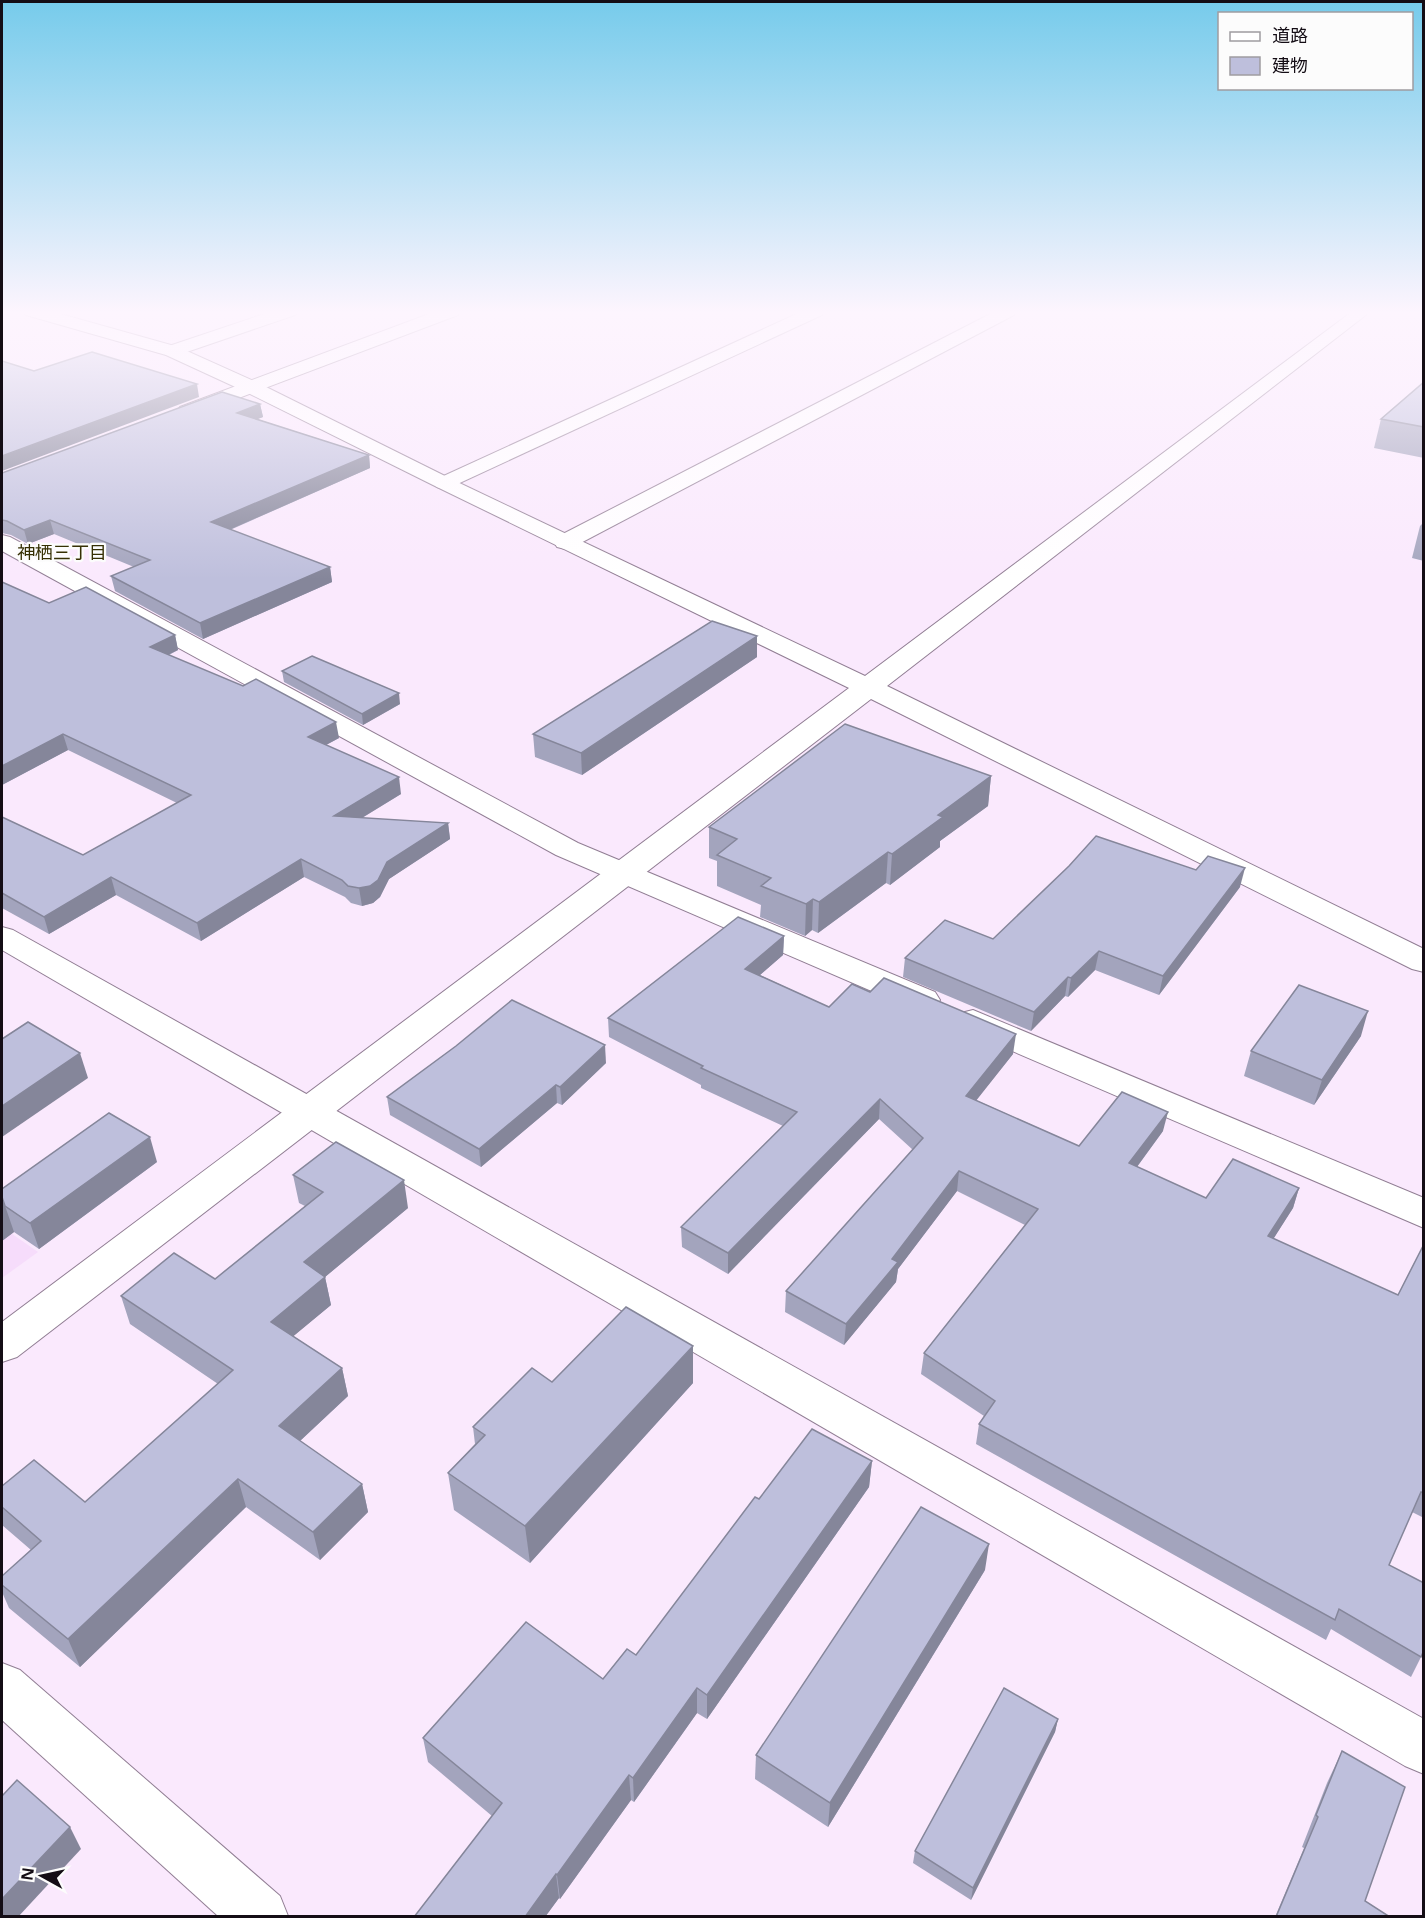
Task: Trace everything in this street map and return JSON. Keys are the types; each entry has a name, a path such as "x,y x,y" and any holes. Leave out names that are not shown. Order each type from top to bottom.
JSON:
{"street":[{"path":"175,415 214,401"},
{"path":"278,401 565,542 866,686 1424,962"},
{"path":"444,483 622,401"},
{"path":"565,542 836,401"},
{"path":"2,1345 1244,401"},
{"path":"2,542 567,849 1424,1214"},
{"path":"2,937 310,1110 1424,1748"},
{"path":"2,1687 260,1917"}],"shaded area":[{"path":"2,1227 38,1252 2,1278"}],"building":[{"path":"2,401 152,401 2,456"},
{"path":"199,401 249,401 260,404 237,413 369,455 211,522 330,567 200,623 111,576 150,560 50,520 24,530 2,520 2,473"},
{"path":"1402,401 1424,401 1424,427 1381,419"},
{"path":"2,582 49,603 86,587 175,635 150,647 243,686 256,679 336,722 308,737 399,777 334,816 448,823 387,862 378,880 370,886 359,888 348,886 342,880 301,859 197,923 111,877 44,917 2,893 2,817 83,855 191,795 63,734 2,766"},
{"path":"712,621 757,636 581,753 533,734"},
{"path":"312,656 399,693 362,714 282,671"},
{"path":"845,724 991,776 938,815 943,817 892,854 888,852 819,902 813,899 806,904 761,886 771,878 717,855 737,839 709,827"},
{"path":"1096,836 1196,870 1208,856 1245,868 1163,976 1099,951 1071,978 1068,977 1034,1012 905,958 945,920 993,939 1069,866"},
{"path":"738,917 784,936 745,969 829,1007 852,984 870,992 884,978 1016,1034 966,1096 1079,1146 1122,1092 1168,1112 1129,1163 1206,1198 1233,1159 1299,1188 1268,1236 1398,1295 1424,1244 1424,1493 1421,1492 1389,1565 1424,1583 1424,1650 1421,1657 1339,1609 1335,1620 979,1424 995,1401 924,1353 1038,1209 959,1171 892,1259 898,1262 846,1324 786,1291 923,1138 880,1099 728,1253 681,1227 797,1112 701,1068 703,1066 608,1018"},
{"path":"1299,985 1368,1011 1322,1080 1251,1051"},
{"path":"512,1000 605,1045 560,1087 556,1085 479,1149 387,1097 456,1046"},
{"path":"28,1022 80,1053 2,1106 2,1039"},
{"path":"109,1113 150,1137 30,1223 5,1206 2,1189"},
{"path":"336,1142 404,1180 304,1262 325,1277 271,1322 342,1368 279,1426 362,1484 313,1532 238,1479 68,1639 2,1585 2,1576 41,1541 2,1507 2,1486 34,1460 85,1502 233,1370 121,1296 174,1253 215,1279 323,1192 293,1175"},
{"path":"626,1307 693,1346 525,1526 448,1473 485,1435 473,1427 532,1368 552,1382"},
{"path":"812,1429 872,1461 707,1695 697,1688 633,1778 629,1775 525,1917 414,1917 502,1803 423,1738 526,1622 603,1679 627,1649 636,1655 755,1497 759,1499"},
{"path":"921,1507 989,1544 830,1803 756,1755"},
{"path":"1004,1688 1058,1719 973,1888 915,1851"},
{"path":"1342,1751 1405,1787 1365,1901 1390,1917 1276,1917 1318,1817 1316,1815"},
{"path":"17,1780 70,1827 2,1899 2,1796"}],"district":[{"name":"神栖三丁目","path":"62,552"}]}
